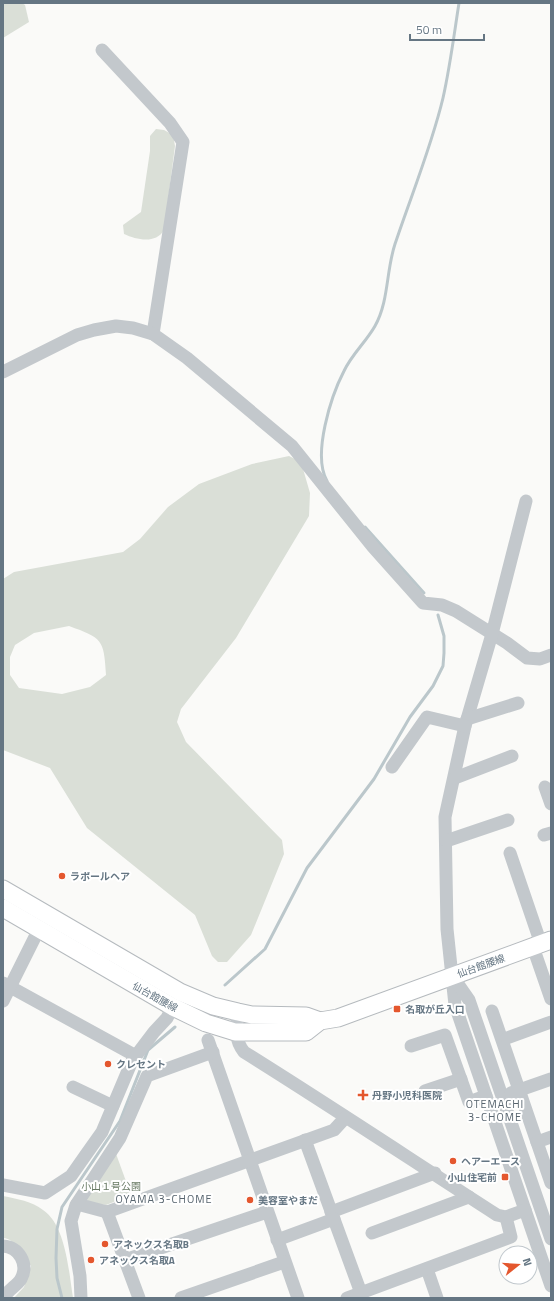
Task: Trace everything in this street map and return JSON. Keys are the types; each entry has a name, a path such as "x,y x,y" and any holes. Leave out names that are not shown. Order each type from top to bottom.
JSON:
{"main road":[{"name":"仙台館腰線","path":"3,889 176,1000 206,1023 235,1032 306,1032 320,1021 338,1018 542,944"},
{"name":"仙台館腰線","path":"3,908 39,929 176,1000 257,1015 306,1016 320,1021"}],"street":[{"path":"102,50 170,123 183,142 153,334"},
{"path":"3,372 77,335 94,330 116,326 134,328 153,334 187,358 292,446 373,547 423,603 442,605 456,611 508,643 527,658 540,659 551,655"},
{"path":"526,501 492,634 466,722 455,778 445,817 447,929 455,1005 551,1286"},
{"path":"392,767 427,716 466,722 518,703"},
{"path":"455,778 512,756"},
{"path":"545,787 551,804"},
{"path":"446,841 508,820"},
{"path":"510,852 542,944 551,999"},
{"path":"3,1001 7,985 39,929"},
{"path":"452,976 469,1000 551,1239"},
{"path":"7,985 136,1056"},
{"path":"3,1185 45,1193 71,1176 102,1132 136,1056 167,1018 176,1000"},
{"path":"492,1011 551,1183"},
{"path":"238,1012 235,1032 238,1044 244,1052 497,1215 506,1217 525,1210"},
{"path":"506,1038 551,1022"},
{"path":"411,1046 445,1035 469,1102 486,1096"},
{"path":"81,1298 80,1276 71,1221 77,1204 120,1138 147,1076 210,1046 284,1262 298,1298"},
{"path":"425,1091 460,1078"},
{"path":"502,1096 551,1079"},
{"path":"73,1087 113,1106"},
{"path":"77,1204 107,1212 334,1130 345,1118"},
{"path":"537,1142 551,1137"},
{"path":"305,1140 361,1293"},
{"path":"277,1240 435,1174"},
{"path":"372,1233 469,1197"},
{"path":"107,1212 139,1298"},
{"path":"125,1260 267,1212"},
{"path":"347,1298 511,1237 506,1217"},
{"path":"3,1246 9,1246 19,1252 24,1264 21,1279 4,1298"},
{"path":"181,1298 284,1262"},
{"path":"427,1269 437,1298"}],"green space":[{"path":"3,3 22,3 25,5 29,22 3,38"},
{"path":"156,129 164,130 173,135 175,146 164,230 156,237 146,240 124,234 123,225 141,212 150,151 150,136"},
{"path":"289,456 301,462 310,493 309,516 236,638 181,709 177,722 186,742 282,840 284,854 251,935 227,962 218,962 212,956 195,915 87,828 50,768 3,750 3,579 14,572 123,552 140,539 168,507 199,484 252,464","holes":["69,626 95,637 99,642 104,654 106,675 90,687 62,694 19,688 10,675 10,657 15,645 34,633"]},
{"name":"小山１号公園","path":"115,1151 131,1195 106,1205 89,1203 85,1196"},
{"path":"3,1196 34,1204 51,1217 62,1238 68,1263 73,1298 14,1298 24,1287 31,1266 12,1241 3,1238"}],"waterway":[{"path":"327,481 323,470 322,441 329,410 344,371 375,326 380,316 392,254 427,154 443,98 459,3"},
{"path":"365,527 424,593"},
{"path":"225,985 265,949 307,868 374,779 410,717 433,686 443,666 444,653 444,636 438,615"},
{"path":"62,1298 57,1278 56,1258 57,1229 62,1207 120,1121 148,1050 175,1027"}],"place":[{"name":"ラポールヘア","path":"62,876"},
{"name":"名取が丘入口","path":"397,1009"},
{"name":"クレセント","path":"108,1064"},
{"name":"丹野小児科医院","path":"363,1095"},
{"name":"ヘアーエース","path":"453,1161"},
{"name":"小山住宅前","path":"505,1177"},
{"name":"美容室やまだ","path":"250,1200"},
{"name":"アネックス名取B","path":"105,1244"},
{"name":"アネックス名取A","path":"91,1260"}],"district":[{"name":"OTEMACHI 3-CHOME","path":"495,1110"},
{"name":"OYAMA 3-CHOME","path":"164,1199"}]}
